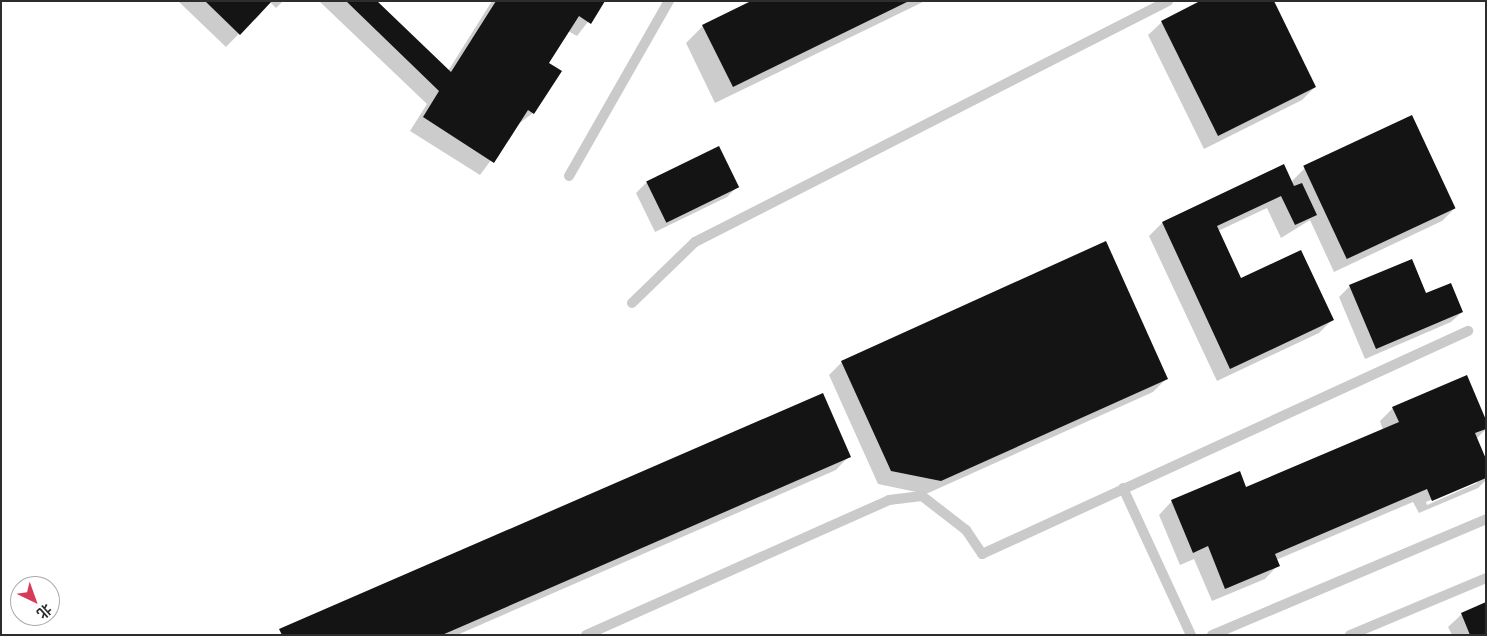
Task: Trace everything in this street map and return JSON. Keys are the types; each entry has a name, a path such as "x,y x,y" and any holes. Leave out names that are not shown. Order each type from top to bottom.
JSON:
{"lane":[{"path":"569,176 669,1"},
{"path":"632,303 695,242 1168,1"},
{"path":"586,635 889,500 922,496 966,530 982,554 1468,331"},
{"path":"1123,488 1191,635"},
{"path":"1212,635 1486,519"},
{"path":"1350,635 1486,578"}],"building":[{"path":"205,1 272,1 240,35"},
{"path":"346,1 377,1 451,72 496,1 605,1 591,24 579,16 549,63 562,71 534,114 528,110 494,163 423,117 439,91"},
{"path":"751,1 909,1 733,87 702,25"},
{"path":"1200,1 1274,1 1316,87 1218,136 1161,21"},
{"path":"1412,115 1456,208 1347,259 1303,166"},
{"path":"719,146 739,187 666,223 646,182"},
{"path":"1284,164 1294,186 1302,183 1317,215 1295,225 1281,196 1217,226 1241,278 1301,250 1334,320 1230,369 1162,222"},
{"path":"1106,241 1168,379 941,481 891,471 841,361"},
{"path":"1412,259 1426,293 1451,283 1463,312 1376,349 1349,285"},
{"path":"1467,375 1486,420 1486,429 1475,433 1486,459 1486,478 1432,501 1427,489 1275,554 1280,566 1225,589 1208,546 1193,553 1171,500 1240,471 1246,487 1399,422 1392,407"},
{"path":"823,393 851,457 442,635 282,635 279,629"},
{"path":"1486,602 1486,635 1470,635 1461,613"}]}
